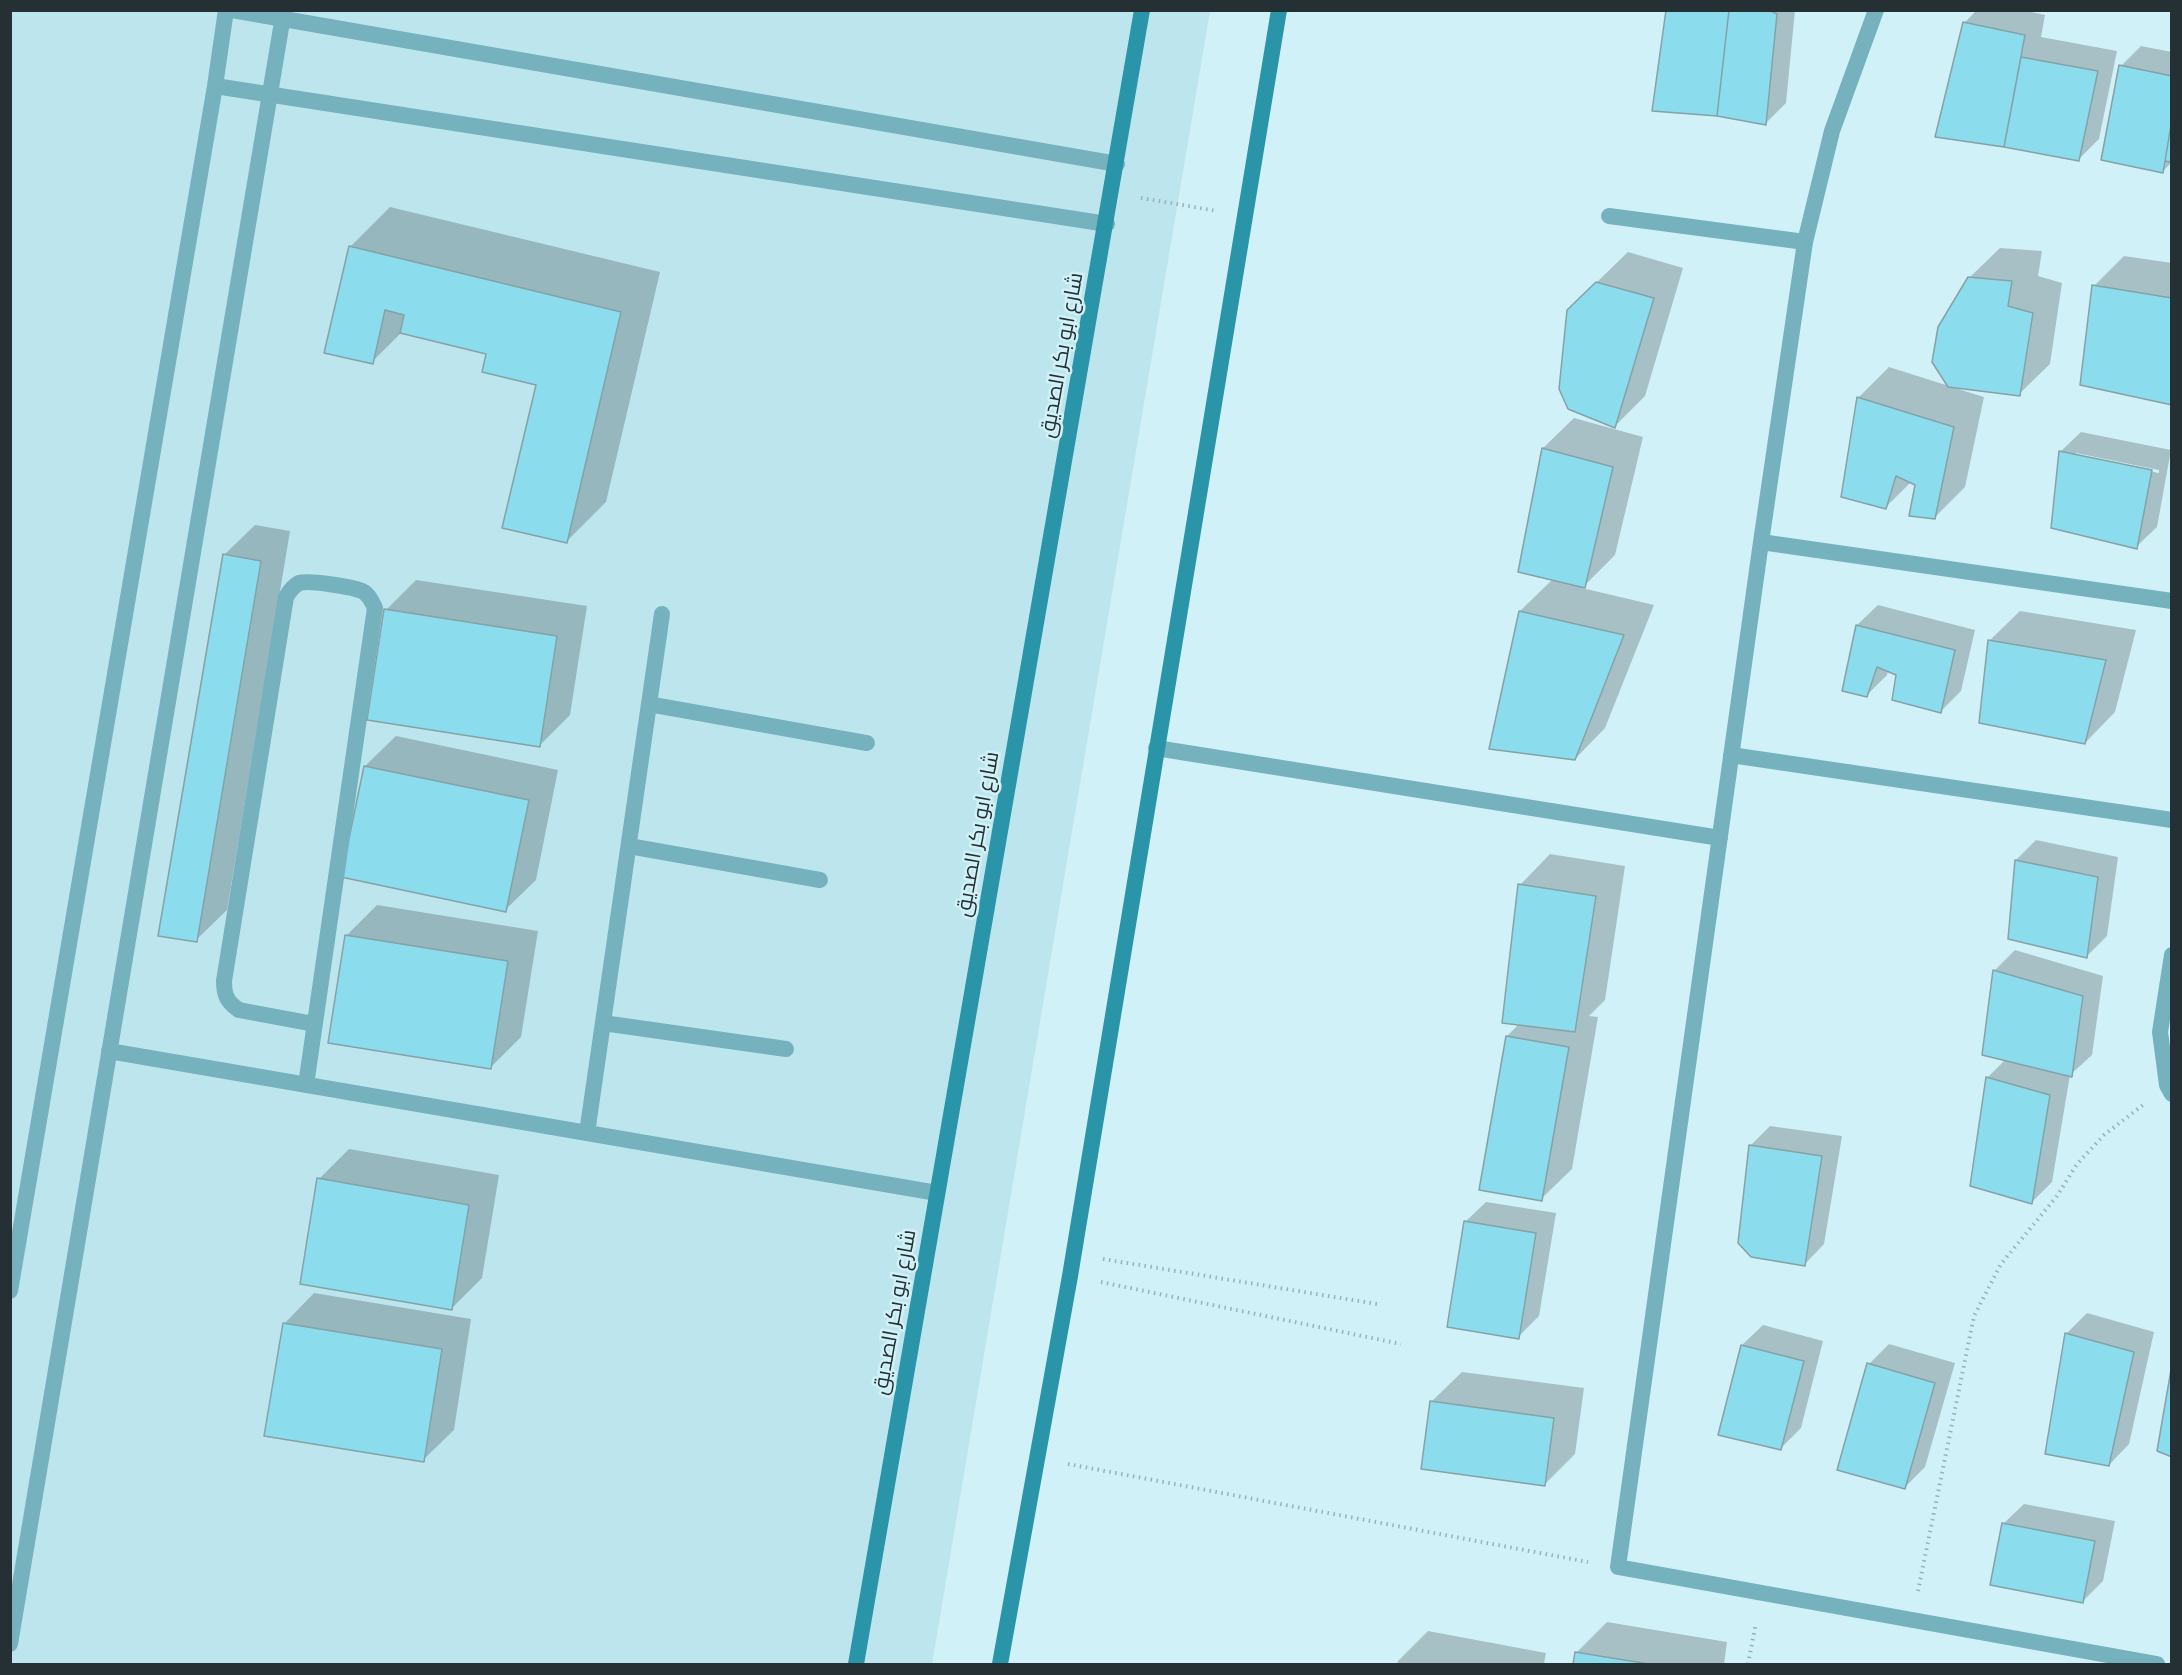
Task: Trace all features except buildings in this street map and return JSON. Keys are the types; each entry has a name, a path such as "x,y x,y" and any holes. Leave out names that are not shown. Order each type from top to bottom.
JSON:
{"main road":[{"name":"شارع ابو بكر الصديق","path":"856,1665 1107,224 1142,10"},
{"path":"1000,1665 1074,1254 1279,10"}],"street":[{"path":"10,1291 226,10"},
{"path":"232,10 283,15 1117,164"},
{"path":"1876,10 1832,131 1805,242 1618,1567 2157,1665"},
{"path":"10,1644 283,15"},
{"path":"215,86 1107,224"},
{"path":"1609,216 1805,242"},
{"path":"1761,542 2172,601"},
{"path":"306,1085 375,608 371,599 364,592 355,588 310,582 300,583 291,588 286,597 224,992 230,1003 239,1010 314,1024"},
{"path":"587,1133 662,614"},
{"path":"649,704 867,743"},
{"path":"1156,748 1720,838"},
{"path":"1731,755 2172,820"},
{"path":"628,846 820,880"},
{"path":"2169,1090 2160,1032 2172,955"},
{"path":"603,1023 786,1049"},
{"path":"109,1051 937,1193"}],"path":[{"path":"1112,194 1244,215"},
{"path":"1912,1621 1974,1316 2001,1263 2057,1196 2077,1164 2104,1135 2169,1090"},
{"path":"1074,1254 1377,1304"},
{"path":"1070,1276 1401,1344"},
{"path":"1038,1458 1618,1567"},
{"path":"1748,1665 1761,1593"}],"shaded area":[{"path":"11,11 1210,11 932,1664 11,1664"}]}
